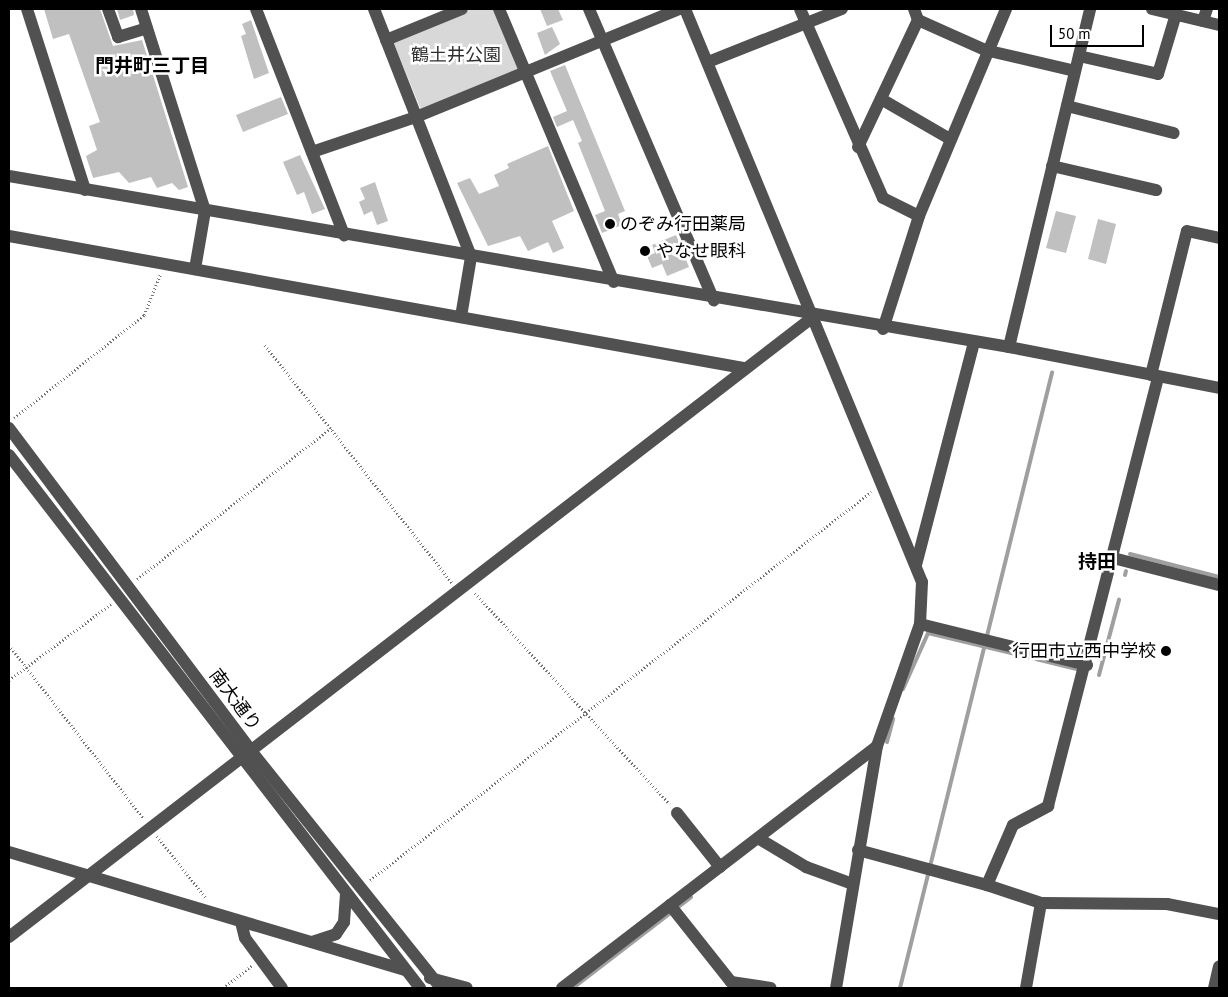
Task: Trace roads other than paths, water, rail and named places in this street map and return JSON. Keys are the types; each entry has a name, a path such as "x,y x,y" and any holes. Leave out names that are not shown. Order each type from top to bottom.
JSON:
{"street":[{"path":"27,9 85,190"},
{"path":"108,9 118,36 147,28"},
{"path":"141,9 205,210 195,269"},
{"path":"256,9 344,235"},
{"path":"374,9 471,257 461,317"},
{"path":"386,40 462,9"},
{"path":"499,9 614,282"},
{"path":"588,9 678,207 714,300"},
{"path":"312,152 416,117 526,72 600,39 679,9"},
{"path":"686,9 916,564 924,599 920,624 877,746 858,850 843,966 836,988"},
{"path":"800,9 858,147 883,198 919,216"},
{"path":"708,62 806,25 842,9"},
{"path":"883,329 919,216 985,50 1006,9"},
{"path":"1009,348 1090,9"},
{"path":"1152,9 1176,14 1205,15 1219,25"},
{"path":"1079,56 1158,74 1176,14"},
{"path":"858,147 916,15 985,50 1075,71"},
{"path":"881,98 950,139"},
{"path":"1067,106 1174,134"},
{"path":"1052,166 1156,190"},
{"path":"9,176 714,300 1009,348 1219,388"},
{"path":"988,885 1013,825 1048,806 1087,665 1113,558 1187,231 1219,238"},
{"path":"9,236 743,368"},
{"path":"9,937 247,756 461,586 743,368 813,317"},
{"path":"916,564 974,342"},
{"name":"南大通り","path":"9,428 128,586 346,894 420,988"},
{"name":"南大通り","path":"9,455 118,599 247,756 360,887 437,983"},
{"path":"1113,558 1219,585"},
{"path":"920,624 1087,665"},
{"path":"562,988 877,746"},
{"path":"677,813 720,867"},
{"path":"758,838 806,867 853,884"},
{"path":"858,850 988,885 1041,903 1167,904 1219,914"},
{"path":"9,852 406,970 437,983 467,988"},
{"path":"310,942 336,934 344,922 346,894"},
{"path":"1026,988 1041,903"},
{"path":"670,905 731,982 771,988"},
{"path":"241,922 245,938 282,988"},
{"path":"1214,988 1219,967"}],"waterway":[{"path":"900,988 1052,373"},
{"path":"1130,554 1219,577"},
{"path":"1125,575 1126,571"},
{"path":"1099,675 1119,600"},
{"path":"903,689 928,633 1077,669"},
{"path":"887,742 893,719"},
{"path":"573,988 691,897"}],"place":[{"name":"のぞみ行田薬局","path":"610,224"},
{"name":"やなせ眼科","path":"645,251"},
{"name":"行田市立西中学校","path":"1166,651"}],"district":[{"name":"門井町三丁目","path":"152,66"},
{"name":"持田","path":"1097,562"}],"park label":[{"name":"鶴土井公園","path":"456,55"}]}
